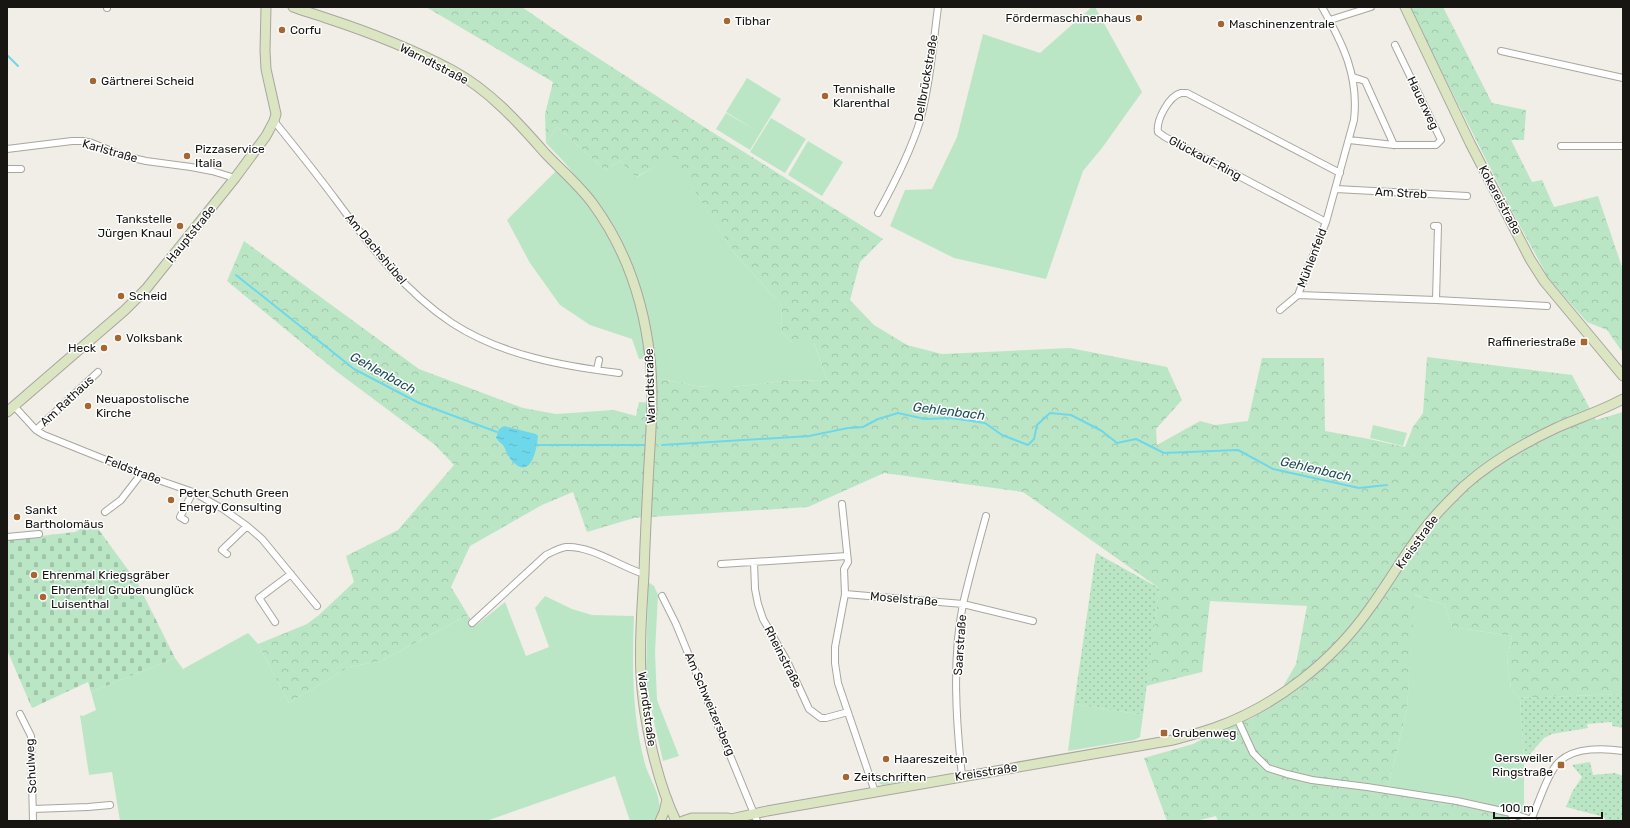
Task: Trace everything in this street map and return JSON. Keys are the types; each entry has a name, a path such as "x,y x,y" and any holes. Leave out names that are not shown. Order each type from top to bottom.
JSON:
{"street":[{"path":"266,7 266,69 275,106 276,114 274,121"},
{"name":"Warndtstraße","path":"293,7 354,28 413,51 453,71 471,82 513,116 558,168 592,202 604,220 632,277 647,331 652,385 652,418 644,574 641,678 654,755 667,798 676,821"},
{"name":"Dellbrückstraße","path":"878,213 897,177 919,123 928,83 938,7"},
{"name":"Mühlenfeld","path":"1322,7 1330,20 1347,56 1353,77 1356,105 1349,140 1326,222 1298,295 1547,306"},
{"path":"1330,20 1371,7"},
{"name":"Kokereistraße","path":"1405,7 1470,143 1530,259 1544,281 1623,376"},
{"name":"Hauerweg","path":"1349,140 1394,145 1436,145 1441,140 1395,45"},
{"path":"1500,52 1623,78"},
{"path":"1353,77 1365,81 1394,145"},
{"name":"Glückauf-Ring","path":"1326,222 1165,137 1158,132 1157,127 1160,116 1172,99 1180,93 1187,93 1340,173"},
{"name":"Hauptstraße","path":"7,412 130,305 171,259 235,178 262,141 274,121"},
{"name":"Am Dachshübel","path":"274,121 384,264 407,287 452,323 477,337 542,360 619,373"},
{"name":"Karlstraße","path":"7,148 83,141 139,160 212,171 235,178"},
{"path":"1561,146 1623,146"},
{"path":"7,169 21,168"},
{"name":"Am Streb","path":"1336,189 1467,196"},
{"path":"1434,226 1438,226 1436,300"},
{"path":"1280,310 1298,295"},
{"path":"597,370 599,360"},
{"name":"Am Rathaus","path":"36,430 98,372"},
{"name":"Kreisstraße","path":"683,821 692,818 727,820 756,817 875,792 1173,740 1214,728 1238,718 1274,699 1301,681 1346,638 1369,610 1425,527 1466,485 1494,463 1538,437 1623,399"},
{"name":"Feldstraße","path":"14,406 36,430 58,441 141,474 193,492 223,509 262,539 317,606"},
{"path":"105,512 122,500 141,474"},
{"path":"185,520 180,517 193,492"},
{"path":"842,504 848,562 844,569 845,594 835,647 835,663 838,683 875,792"},
{"name":"Saarstraße","path":"962,776 957,670 963,604 986,516"},
{"path":"227,554 222,550 247,526"},
{"path":"7,537 39,534"},
{"path":"472,623 546,555 555,550 567,547 587,550 644,574"},
{"path":"721,564 847,556"},
{"name":"Rheinstraße","path":"754,562 758,604 763,619 787,661 809,709 821,718 848,712"},
{"path":"275,622 259,598 292,574"},
{"name":"Moselstraße","path":"845,594 963,604 1033,621"},
{"name":"Am Schweizersberg","path":"662,596 679,631 756,817"},
{"name":"Schulweg","path":"20,714 30,736 34,821"},
{"path":"1238,718 1254,753 1268,768 1312,780 1457,801 1511,813 1533,820 1552,773 1560,761 1573,754 1594,749 1623,751"},
{"path":"660,821 664,812 667,798"},
{"path":"33,809 110,805"},
{"path":"1511,813 1513,821"}],"green space":[{"path":"426,7 522,7 712,132 883,239 860,262 850,300 874,325 907,345 942,354 1070,348 1167,367 1182,400 1156,429 1157,445 1200,421 1215,425 1248,421 1262,358 1324,358 1325,431 1405,447 1413,427 1423,413 1427,357 1572,375 1596,420 1623,412 1623,694 1520,698 1511,689 1507,659 1512,636 1452,627 1445,605 1415,595 1407,709 1387,792 1456,803 1508,814 1510,821 1218,821 1216,816 1196,821 1167,821 1144,758 1193,744 1209,735 1252,718 1289,695 1284,685 1296,664 1307,606 1210,601 1202,672 1146,686 1159,588 1023,492 884,473 808,507 634,518 587,532 573,492 542,505 470,546 451,587 468,615 381,661 349,667 289,703 258,644 307,624 319,615 354,582 346,556 398,530 454,465 435,445 336,371 227,281 244,241 419,369 523,408 556,414 614,410 636,416 639,402 657,403 657,378 696,386 710,387 733,387 782,381 827,380 814,343 793,343 781,332 782,306 735,254 673,157 636,177 620,161 605,170 557,127 546,143 545,114 553,82"},
{"path":"1092,7 1095,7 1142,92 1102,148 1083,171 1046,279 954,258 890,226 905,190 932,189 957,137 983,34 1040,53"},
{"path":"1409,7 1443,7 1492,103 1526,110 1524,140 1511,140 1532,182 1542,180 1554,207 1598,196 1623,270 1623,353 1607,330 1587,322 1549,279 1513,213"},
{"path":"747,78 781,99 750,150 716,129 726,113 755,130 726,112"},
{"path":"771,118 806,139 785,173 750,152"},
{"path":"557,127 605,170 620,161 637,177 673,156 735,254 782,306 781,332 793,343 814,343 827,380 782,381 733,387 710,387 696,386 657,378 644,308 594,200 565,163 546,143"},
{"path":"808,141 843,162 822,196 788,175"},
{"path":"559,168 601,221 630,278 648,358 639,359 632,339 590,325 560,305 530,263 507,220"},
{"path":"1373,425 1407,433 1403,446 1370,438"},
{"path":"93,522 137,582 175,658 91,692 88,682 32,708 7,650 7,540 75,532"},
{"path":"1096,553 1159,588 1143,715 1074,704"},
{"path":"648,582 654,586 658,595 655,652 657,700 679,756 663,761 646,678"},
{"path":"1414,595 1445,605 1452,627 1512,636 1507,659 1511,689 1520,698 1524,761 1524,819 1387,792 1407,709"},
{"path":"545,596 572,609 592,615 634,616 633,672 635,709 645,764 659,800 657,814 653,821 630,821 615,776 486,821 120,821 112,772 89,775 80,715 83,716 96,710 91,692 175,658 183,669 248,633 258,644 289,703 349,667 381,661 468,615 475,626 505,602 526,656 549,647 535,608"},
{"path":"1623,694 1623,728 1612,726 1612,722 1587,724 1588,728 1552,734 1544,738 1524,761 1520,698"},
{"path":"1074,704 1143,715 1140,737 1134,740 1068,751"},
{"path":"1590,762 1593,775 1615,773 1623,776 1623,821 1606,821 1604,817 1566,807 1572,792 1582,777 1572,765"},
{"path":"873,773 919,778 883,785 878,783"}],"water":[{"path":"504,426 536,434 538,436 534,455 529,465 519,467 508,456 503,445 496,438 499,429"}],"waterway":[{"name":"Gehlenbach","path":"7,55 18,66"},
{"name":"Gehlenbach","path":"236,275 354,369 419,403 497,432"},
{"name":"Gehlenbach","path":"662,445 809,436 848,428 863,427 878,419 898,413 925,419 951,418 985,423 1002,435 1028,445 1034,439 1037,425 1050,413 1071,415 1102,431 1117,443 1136,439 1164,453 1238,450 1273,469 1359,488 1387,485"},
{"name":"Gehlenbach","path":"537,445 645,445"}],"place":[{"name":"Fördermaschinenhaus","path":"1139,18"},
{"name":"Tibhar","path":"727,21"},
{"name":"Maschinenzentrale","path":"1221,24"},
{"name":"Corfu","path":"282,30"},
{"name":"Gärtnerei Scheid","path":"93,81"},
{"name":"Tennishalle Klarenthal","path":"825,96"},
{"name":"Pizzaservice Italia","path":"187,156"},
{"name":"Tankstelle Jürgen Knaul","path":"180,226"},
{"name":"Scheid","path":"121,296"},
{"name":"Volksbank","path":"118,338"},
{"name":"Raffineriestraße","path":"1584,342"},
{"name":"Heck","path":"104,348"},
{"name":"Neuapostolische Kirche","path":"88,406"},
{"name":"Peter Schuth Green Energy Consulting","path":"171,500"},
{"name":"Sankt Bartholomäus","path":"17,517"},
{"name":"Ehrenmal Kriegsgräber","path":"34,575"},
{"name":"Ehrenfeld Grubenunglück Luisenthal","path":"43,597"},
{"name":"Grubenweg","path":"1164,733"},
{"name":"Haareszeiten","path":"886,759"},
{"name":"Gersweiler Ringstraße","path":"1561,765"},
{"name":"Zeitschriften","path":"846,777"}]}
